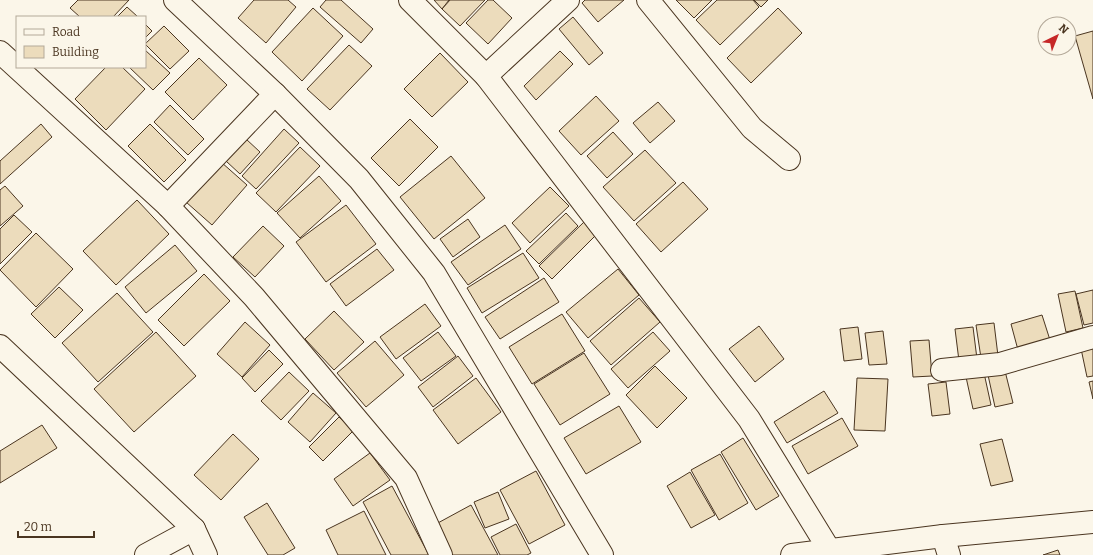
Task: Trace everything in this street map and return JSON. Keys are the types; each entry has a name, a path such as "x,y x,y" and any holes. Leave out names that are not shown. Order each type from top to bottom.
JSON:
{"street":[{"path":"175,0 275,94 359,179 434,273 602,555"},
{"path":"410,0 486,76 749,419 830,551"},
{"path":"486,76 568,0"},
{"path":"648,0 752,128 788,159"},
{"path":"0,52 16,67"},
{"path":"17,68 168,206 254,297 406,478 441,555"},
{"path":"168,206 275,94"},
{"path":"942,370 1000,364 1093,337"},
{"path":"0,346 194,529 206,555"},
{"path":"792,555 830,551 946,546 1093,522"},
{"path":"146,555 194,529"}],"building":[{"path":"78,0 129,0 114,16 79,16 70,8"},
{"path":"254,0 288,0 296,7 266,43 238,18"},
{"path":"326,0 341,0 373,29 361,43 320,7"},
{"path":"434,0 449,0 442,9"},
{"path":"450,0 485,0 460,26 442,9"},
{"path":"488,0 493,0 512,18 488,44 466,23"},
{"path":"585,0 624,0 598,22 582,3"},
{"path":"676,0 712,0 694,18"},
{"path":"717,0 753,0 759,7 720,45 696,20"},
{"path":"754,0 768,0 761,7"},
{"path":"127,7 137,16 118,16"},
{"path":"313,8 343,36 302,81 272,52"},
{"path":"778,8 802,33 751,83 727,58"},
{"path":"573,17 603,53 589,65 559,29"},
{"path":"146,25 152,31 146,37"},
{"path":"164,26 189,51 170,69 146,45 146,43"},
{"path":"1093,31 1093,99 1077,43 1077,35"},
{"path":"349,45 372,66 330,110 307,89"},
{"path":"146,51 170,73 153,90 130,68 146,68"},
{"path":"560,51 573,64 536,100 524,86"},
{"path":"440,53 468,82 432,117 404,89"},
{"path":"199,58 227,85 193,120 165,92"},
{"path":"105,68 123,68 145,89 106,130 75,99"},
{"path":"596,96 619,121 581,155 559,131"},
{"path":"658,102 675,121 650,143 633,123"},
{"path":"170,105 204,139 188,155 154,122"},
{"path":"410,119 438,147 399,186 371,158"},
{"path":"41,124 52,137 0,184 0,161"},
{"path":"150,124 186,160 164,182 128,146"},
{"path":"284,129 299,143 256,189 242,176"},
{"path":"613,132 633,154 607,178 587,156"},
{"path":"246,139 260,152 240,174 226,161"},
{"path":"300,147 320,166 276,212 256,193"},
{"path":"645,150 676,183 634,221 603,187"},
{"path":"451,156 485,198 434,239 400,197"},
{"path":"221,162 247,185 212,225 186,202"},
{"path":"319,176 341,201 300,238 277,213"},
{"path":"683,182 708,209 661,252 636,224"},
{"path":"5,186 23,206 0,226 0,190"},
{"path":"550,187 569,206 530,243 512,223"},
{"path":"137,200 169,234 116,285 83,251"},
{"path":"346,205 376,244 326,282 296,242"},
{"path":"566,213 578,226 539,264 526,251"},
{"path":"14,215 32,232 0,264 0,229"},
{"path":"468,219 480,237 453,257 440,239"},
{"path":"585,221 597,234 552,279 539,266"},
{"path":"505,225 521,249 468,285 451,262"},
{"path":"263,226 284,246 255,277 233,257"},
{"path":"36,233 73,269 36,307 0,270"},
{"path":"175,245 197,271 146,313 125,287"},
{"path":"377,249 394,270 346,306 330,284"},
{"path":"523,253 539,278 482,313 467,288"},
{"path":"618,269 639,295 588,338 566,312"},
{"path":"204,274 230,301 184,346 158,320"},
{"path":"544,278 559,302 500,339 485,317"},
{"path":"59,287 83,310 55,338 31,314"},
{"path":"1093,290 1093,323 1084,325 1076,294"},
{"path":"1075,291 1083,328 1066,332 1058,294"},
{"path":"117,293 153,332 98,382 62,343"},
{"path":"639,298 660,322 611,365 590,341"},
{"path":"425,304 441,326 396,359 380,337"},
{"path":"334,311 364,342 334,370 305,339"},
{"path":"562,314 585,351 532,384 509,347"},
{"path":"1042,315 1050,340 1018,350 1011,324"},
{"path":"245,322 270,345 242,377 217,354"},
{"path":"994,323 998,356 981,358 976,325"},
{"path":"759,326 784,359 755,382 729,349"},
{"path":"858,327 862,359 844,361 840,329"},
{"path":"973,327 977,359 959,361 955,329"},
{"path":"883,331 887,364 869,365 865,333"},
{"path":"156,332 196,376 134,432 94,389"},
{"path":"438,332 456,356 421,381 403,358"},
{"path":"653,332 670,351 628,388 611,369"},
{"path":"929,340 932,376 913,377 910,341"},
{"path":"375,341 404,375 366,407 337,373"},
{"path":"1093,341 1093,376 1087,377 1080,344"},
{"path":"269,350 283,364 255,392 242,378"},
{"path":"584,353 610,394 560,425 534,384"},
{"path":"458,356 473,376 433,407 418,387"},
{"path":"655,366 687,398 657,428 626,395"},
{"path":"1005,371 1013,403 995,407 988,375"},
{"path":"289,372 309,391 281,420 261,401"},
{"path":"984,373 991,405 973,409 966,377"},
{"path":"476,378 501,412 458,444 433,410"},
{"path":"857,378 888,379 885,431 854,430"},
{"path":"1093,381 1093,399 1089,382"},
{"path":"946,382 950,414 932,416 928,384"},
{"path":"824,391 838,413 787,443 774,422"},
{"path":"313,393 336,413 310,442 288,422"},
{"path":"619,406 641,442 586,474 564,438"},
{"path":"339,417 353,431 323,461 309,447"},
{"path":"842,418 858,446 808,474 792,446"},
{"path":"42,425 57,448 0,483 0,451"},
{"path":"233,434 259,459 221,500 194,475"},
{"path":"743,438 779,496 756,510 721,452"},
{"path":"1002,439 1013,481 991,486 980,444"},
{"path":"370,453 390,480 353,506 334,479"},
{"path":"720,454 748,503 719,520 691,470"},
{"path":"536,471 565,525 529,544 500,490"},
{"path":"690,472 715,515 691,528 667,486"},
{"path":"392,486 429,555 391,555 363,502"},
{"path":"498,492 509,519 485,528 474,502"},
{"path":"267,503 295,548 283,555 268,555 244,517"},
{"path":"471,505 498,555 452,555 436,524"},
{"path":"364,511 386,555 338,555 326,530"},
{"path":"516,524 531,553 527,555 500,555 491,537"},
{"path":"1058,550 1060,555 1043,555"}]}
